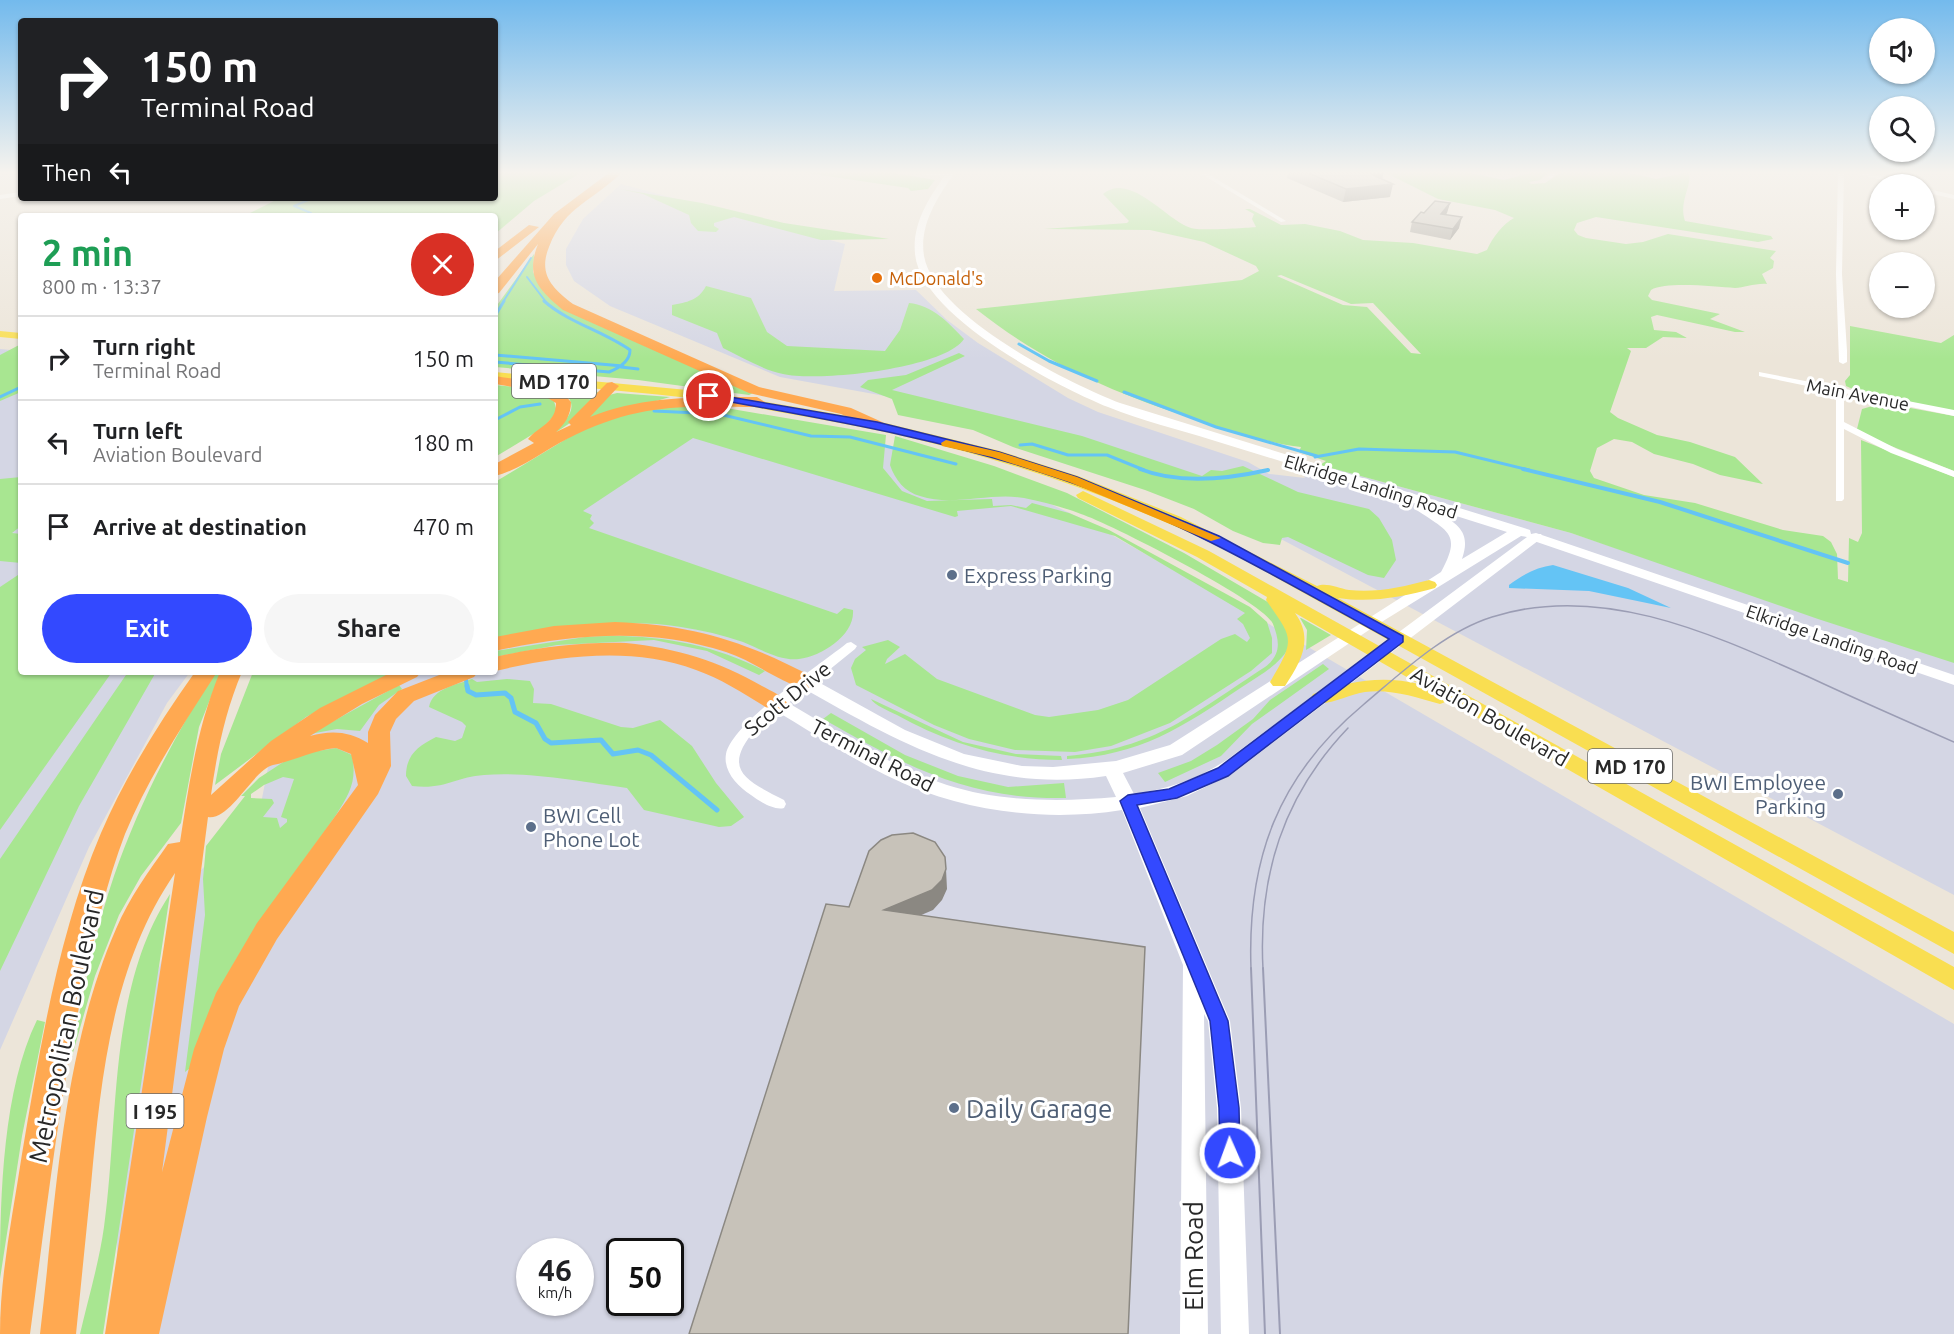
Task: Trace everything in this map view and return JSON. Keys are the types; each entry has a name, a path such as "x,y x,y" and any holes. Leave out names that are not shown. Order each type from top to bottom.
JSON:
{"highway":[{"path":"498,255 525,234"},
{"path":"498,267 527,234"},
{"path":"498,286 540,234"},
{"path":"548,234 540,249 537,267 548,290 568,307 746,387 785,399 846,411 877,425"},
{"path":"498,379 547,390 560,399 564,406 563,415 552,428 498,461"},
{"path":"546,443 588,412 612,386"},
{"path":"498,469 546,443 604,416 646,405 679,401 757,402"},
{"path":"498,656 587,630 660,632 702,639 736,648 806,682"},
{"path":"498,657 592,649 643,651 703,665 777,704"},
{"path":"164,733 195,675"},
{"name":"Metropolitan Boulevard","path":"12,1334 41,1129 74,967 104,858 124,810 164,733 204,675"},
{"name":"I 195","path":"123,1334 186,887 206,799 212,721 230,675"},
{"path":"229,791 255,764 305,727 356,697 404,682 448,675"},
{"path":"141,1334 191,1117 209,1049 226,1002 267,931 366,794 379,766 382,722 394,704 404,682"},
{"path":"206,799 229,791 290,751 314,742 339,740 351,742 364,752 368,762 366,794"},
{"path":"58,1334 86,1082 103,1000 113,967 135,915 152,885 177,850"}],"main road":[{"name":"Elkridge Landing Road","path":"921,234 919,258 933,288 959,316 982,333 1067,384 1116,406 1536,537"},
{"path":"0,334 18,336"},
{"name":"Aviation Boulevard","path":"498,378 612,386 757,402 877,425 995,454 1098,488 1195,529 1262,563 1954,945"},
{"name":"Aviation Boulevard","path":"950,444 1115,509 1258,584 1954,979"},
{"path":"1412,498 1448,524 1459,537 1460,552 1448,573"},
{"name":"Terminal Road","path":"806,682 916,742 971,763 1008,771 1042,774 1112,769 1151,760 1176,750 1369,623 1519,531"},
{"name":"Terminal Road","path":"777,704 890,769 947,792 996,803 1037,807 1085,806 1171,794 1206,781 1247,755 1379,653 1536,537"},
{"path":"1262,563 1321,588 1352,596 1383,597 1429,585"},
{"path":"1258,584 1292,618 1297,628 1297,647 1279,682"},
{"path":"1320,698 1331,693 1369,686 1410,688 1434,695 1540,745"},
{"name":"Elm Road","path":"1112,769 1144,836 1193,963 1219,1021 1229,1108 1235,1334"},
{"name":"Elm Road","path":"1193,963 1194,1334"}],"street":[{"path":"1842,234 1839,274 1844,334 1843,362"},
{"name":"Main Avenue","path":"1762,374 1954,413"},
{"path":"1839,499 1840,390"},
{"path":"1839,423 1894,451 1954,474"},
{"name":"Elkridge Landing Road","path":"1536,537 1954,680"},
{"name":"Scott Drive","path":"779,804 755,793 742,783 732,759 734,747 742,732 851,646"}],"shaded area":[{"path":"574,234 809,234 845,244 834,291 916,290 947,320 978,343 1068,398 1098,412 1248,462 1269,474 1305,478 1303,474 1320,465 1571,533 1954,662 1954,895 1260,528 896,398 780,377 610,306 574,281 566,265 566,249"},
{"path":"0,349 18,351 18,675 188,675 167,703 89,847 0,1050"},
{"path":"616,423 879,444 927,458 1031,495 1087,521 1250,613 1954,1024 1954,1334 117,1334 117,1215 153,986 186,887 259,814 286,675 498,675 498,488"}],"green space":[{"path":"799,234 858,234 889,239 821,240"},
{"path":"1169,234 1348,234 1363,240 1413,243 1477,254 1487,250 1496,234 1577,234 1586,238 1626,244 1670,234 1776,251 1770,258 1774,261 1773,268 1762,274 1767,284 1735,288 1680,285 1651,290 1648,296 1652,300 1720,314 1710,319 1745,332 1735,332 1657,315 1651,317 1654,330 1676,332 1687,338 1663,337 1646,348 1627,348 1631,351 1610,412 1618,418 1657,435 1690,442 1735,457 1763,484 1720,475 1693,464 1654,454 1632,442 1614,439 1597,448 1590,471 1594,478 1644,495 1695,503 1783,530 1823,536 1831,542 1837,554 1838,579 1848,582 1849,538 1858,542 1862,533 1861,440 1954,477 1954,663 1818,619 1571,533 1320,465 1326,461 1299,452 1301,447 1247,436 1165,409 1108,387 1054,361 976,309 1242,280 1259,271 1256,266 1204,242","holes":["1281,275 1351,304 1373,303 1421,354 1411,353 1367,307 1343,305 1277,276"]},
{"path":"1708,234 1761,234 1771,236 1773,239 1758,242"},
{"path":"534,254 533,272 544,292 753,393 749,395 638,380 498,367 498,304"},
{"path":"706,286 751,298 767,332 787,346 885,351 900,330 909,303 933,311 964,339 952,349 932,358 879,371 823,376 783,374 760,366 723,348 717,333 672,315 672,305 696,298"},
{"path":"1850,326 1941,343 1954,335 1954,411 1859,392 1846,386 1845,381 1850,375"},
{"path":"18,346 18,393 0,401 0,355"},
{"path":"959,353 965,356 892,390 1082,436 1202,476 1211,470 1222,471 1243,466 1298,492 1369,509 1379,518 1392,540 1396,560 1384,578 1368,575 1288,537 1282,538 1280,545 1263,543 1233,531 1194,509 1145,490 1013,447 973,430 898,415 892,399 860,387 868,380 906,375"},
{"path":"498,385 525,388 524,390 541,394 554,401 557,412 543,428 498,455"},
{"path":"557,388 596,391 600,394 576,419 528,451 555,430 570,414 571,405 568,397"},
{"path":"617,393 670,397 583,422 609,395"},
{"path":"1883,403 1954,416 1954,471 1881,442 1857,429 1862,409"},
{"path":"690,405 726,408 886,435 883,468 902,491 927,501 992,499 993,506 1011,505 1026,508 1032,503 1069,513 1109,530 1250,607 1267,622 1272,638 1272,653 1251,671 1170,723 1111,746 1075,752 1015,750 969,739 934,725 856,685 851,668 855,659 866,650 862,647 888,640 900,647 887,659 885,664 905,654 937,679 1035,715 1049,717 1098,710 1128,700 1221,639 1235,634 1247,642 1250,638 1243,624 1237,619 1245,613 1115,536 1011,506 957,511 958,516 955,517 693,438 583,511 592,515 590,519 594,523 589,528 837,614 844,608 853,610 849,628 843,636 827,649 799,659 777,656 720,635 657,624 611,624 498,638 498,480 581,430 630,411"},
{"path":"895,436 994,466 1067,493 1184,553 1273,605 1288,624 1288,649 1279,661 1261,675 1180,727 1116,752 1067,759 1067,756 1125,746 1150,737 1194,714 1265,667 1274,658 1278,642 1273,624 1244,599 1217,582 1122,532 1074,511 1024,498 945,500 910,492 901,485 890,465"},
{"path":"18,477 18,528 12,533 18,534 18,563 0,561 0,479"},
{"path":"18,575 18,675 110,675 0,830 0,587"},
{"path":"1300,618 1331,635 1306,650 1307,630"},
{"path":"585,637 655,638 700,646 765,671 759,675 707,651 654,640 557,645 498,656 498,651"},
{"path":"1323,664 1329,669 1252,724 1221,756 1165,782 1158,773 1191,761 1217,745 1253,719 1270,700"},
{"path":"126,675 154,675 79,806 0,971 0,859"},
{"path":"213,675 220,675 199,727 181,823 141,876 119,915 95,976 70,1063 94,945 114,876 158,771"},
{"path":"252,675 388,675 306,717 215,785 221,754"},
{"path":"472,679 477,682 507,679 530,681 534,689 533,703 551,704 621,727 633,728 660,720 692,746 716,783 744,817 731,826 719,827 644,810 627,788 518,774 474,776 442,785 412,786 406,776 408,762 414,752 436,737 455,741 462,738 466,726 429,707 431,701 440,691"},
{"path":"399,685 402,689 379,705 360,731 337,729 310,734"},
{"path":"871,699 963,742 1016,754 1061,756 1062,760 1019,757 978,749 917,726 878,706"},
{"path":"831,713 905,755 958,776 1008,787 1064,783 1066,798 998,793 939,777 882,751 823,719"},
{"path":"336,748 352,755 354,772 351,786 336,815 271,905 233,965 216,997 190,1068 185,1072 205,915 203,879 206,846 245,796 241,796 259,778 294,755","holes":["283,777 294,779 281,817 287,819 287,822 280,828 277,818 263,817 274,803 272,799 251,798 251,794 264,785"]},
{"path":"170,894 103,1334 80,1334 104,1227 119,1056 126,1012 136,971 150,931"},
{"path":"37,1020 45,1022 22,1136 0,1279 5,1146 16,1079 25,1048"}],"water":[{"path":"1553,565 1628,588 1671,608 1589,591 1509,588 1509,585 1524,575"}],"building":[{"name":"Daily Garage","path":"913,833 935,842 945,857 946,869 942,880 932,890 884,910 1145,947 1128,1334 689,1334 826,904 849,907 869,851 881,840 892,835"}],"waterway":[{"path":"503,302 531,258"},
{"path":"527,277 546,302"},
{"path":"498,311 504,301"},
{"path":"544,301 564,315 630,350 626,361 620,366"},
{"path":"1019,344 1049,361 1097,381"},
{"path":"498,355 620,366"},
{"path":"498,362 609,372 620,366"},
{"path":"621,367 638,369"},
{"path":"0,397 18,388"},
{"path":"1124,392 1216,427 1317,456"},
{"path":"498,418 520,407 540,404"},
{"path":"654,411 719,414 811,436 850,437 956,464"},
{"path":"1020,445 1032,444 1068,455 1107,455 1144,470"},
{"path":"1315,457 1359,449 1455,452 1529,470"},
{"path":"1140,469 1155,474 1188,479 1220,478 1268,470"},
{"path":"1523,469 1660,502 1848,563"},
{"path":"466,680 467,688"},
{"path":"467,686 468,691 476,695 505,693 511,698 515,712 536,723 545,739 551,743 601,740 613,754 638,750 651,755 717,810"}],"tram line":[{"path":"1251,968 1251,929 1262,856 1274,822 1289,791 1309,761 1334,732 1408,667 1440,643 1492,617 1533,608 1574,606 1615,609 1655,618 1735,645 1954,742"},
{"path":"1263,968 1265,902 1279,839 1291,810 1307,781 1325,754 1348,728"},
{"path":"1251,968 1265,1334"},
{"path":"1263,968 1280,1334"}],"slow traffic":[{"path":"946,443 995,454 1073,479 1146,507 1215,538"}],"place":[{"name":"McDonald's","path":"877,278"},
{"name":"Express Parking","path":"952,575"},
{"name":"BWI Employee Parking","path":"1838,794"},
{"name":"BWI Cell Phone Lot","path":"531,827"},
{"name":"Daily Garage","path":"954,1108"}],"route":[{"path":"709,396 757,402 896,429 995,454 1073,479 1146,507 1215,538 1398,639 1223,772 1182,791 1128,801 1144,836 1193,963 1219,1021 1229,1108 1230,1153"}]}
